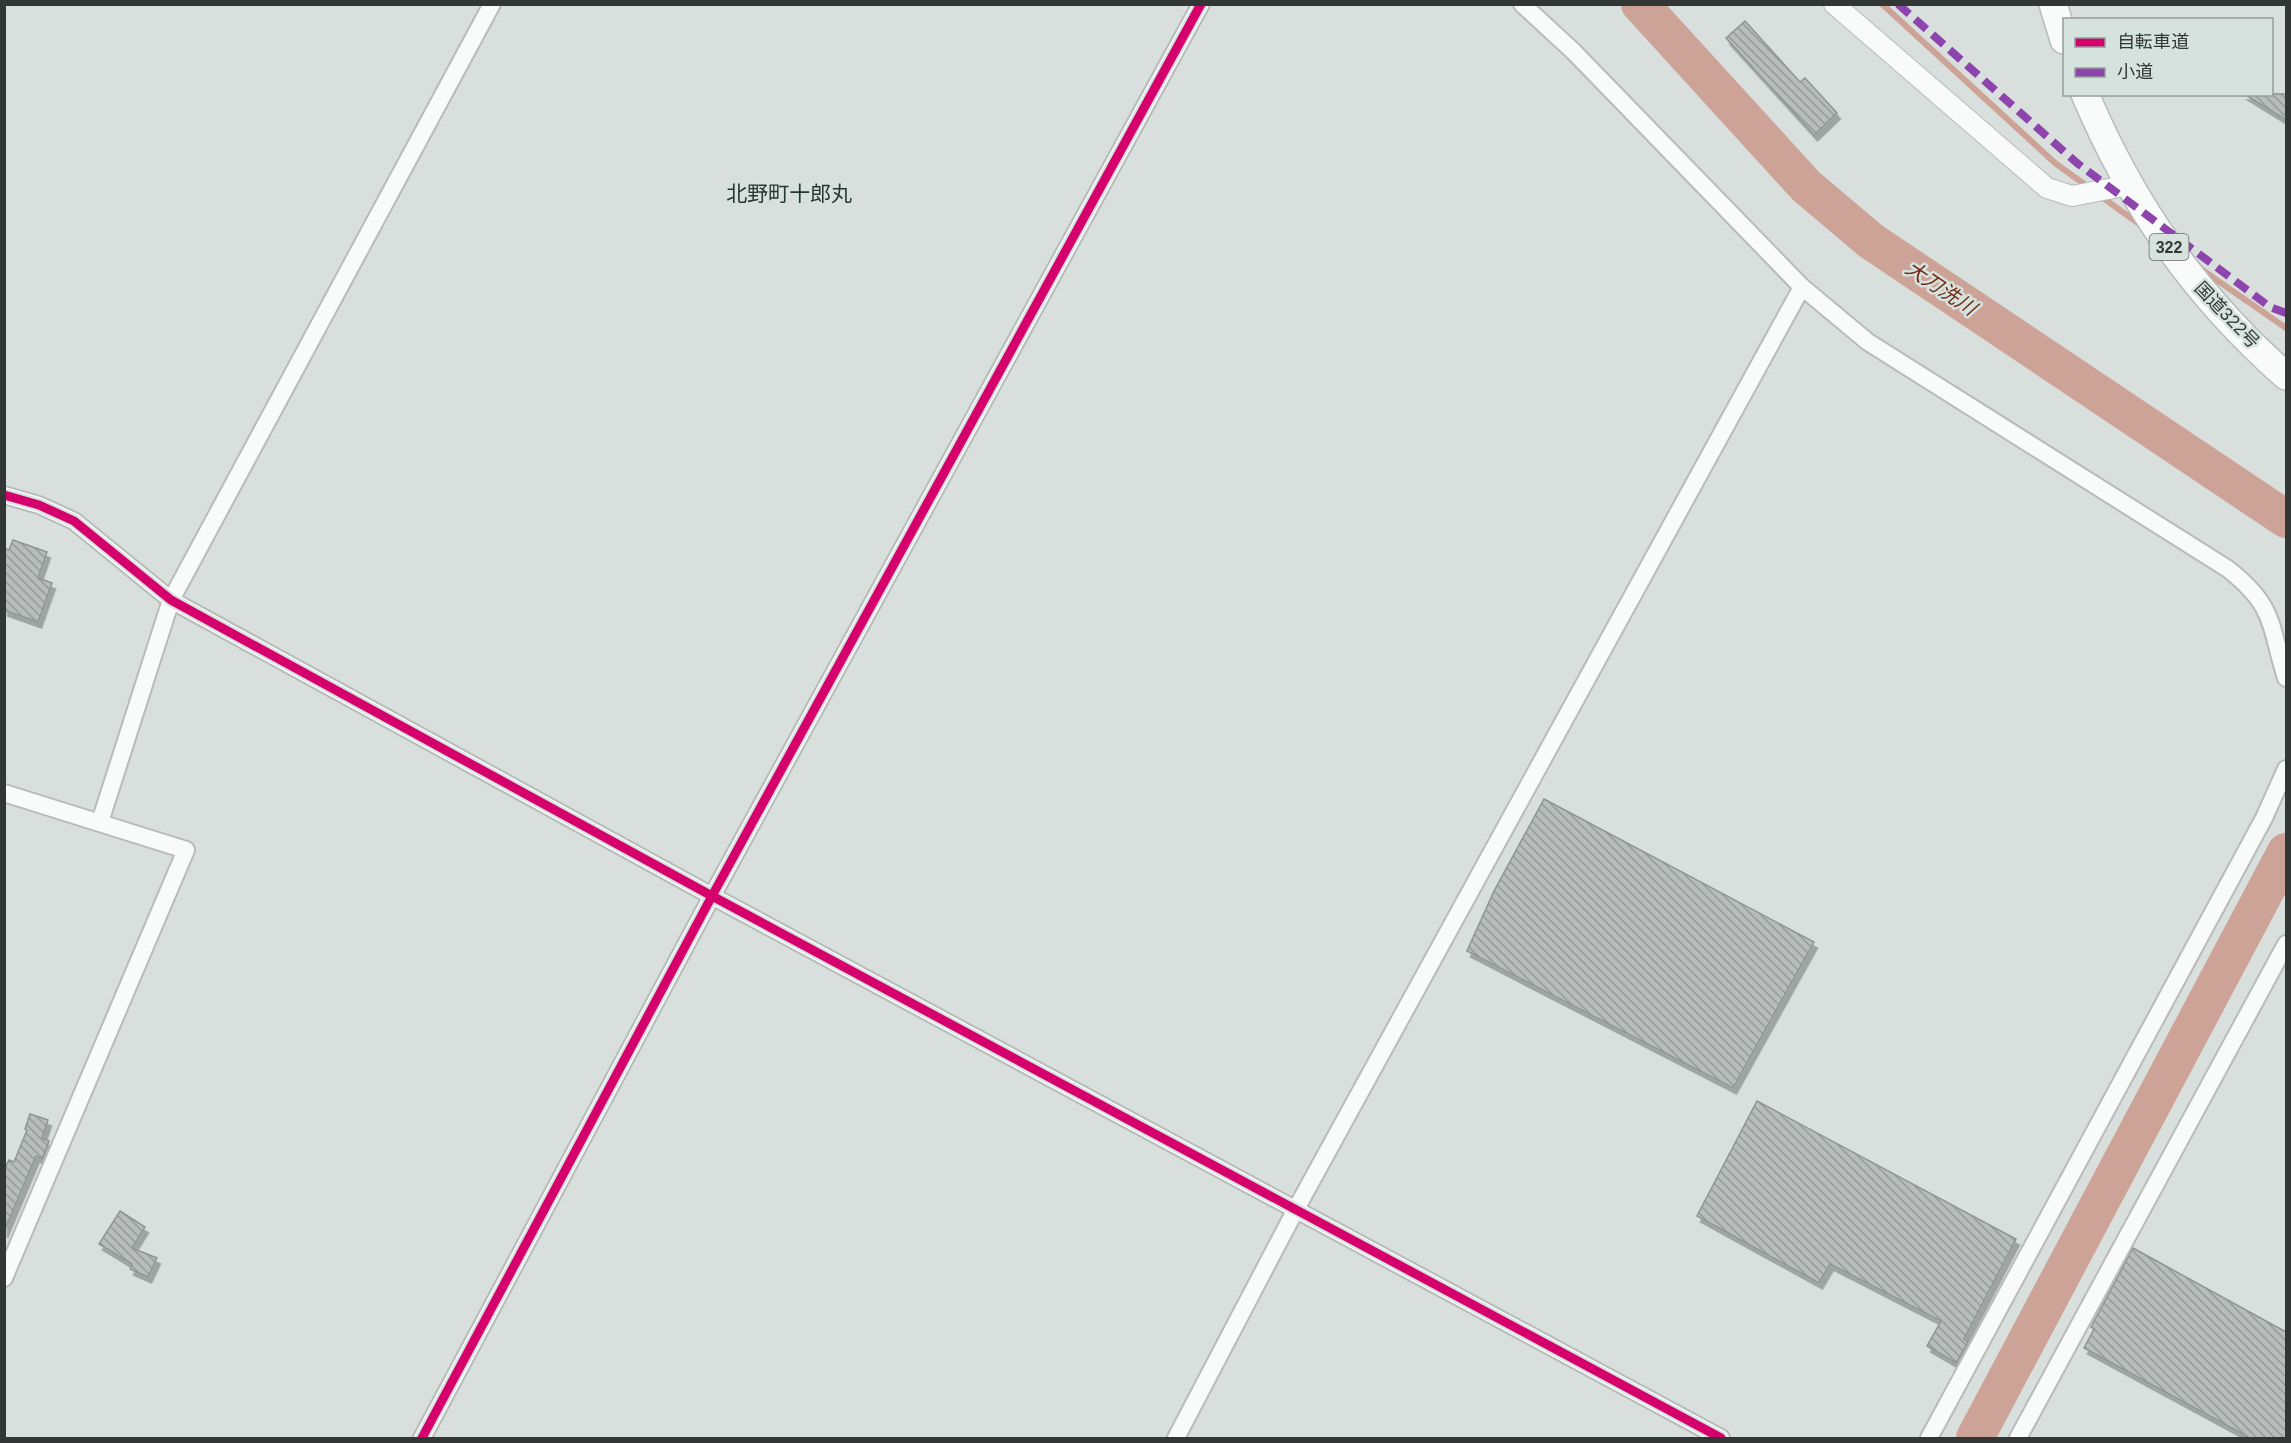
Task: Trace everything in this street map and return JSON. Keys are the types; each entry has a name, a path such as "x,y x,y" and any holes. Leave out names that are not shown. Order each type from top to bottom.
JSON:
{"highway":[{"path":"2053,4 2063,37"},
{"name":"国道322号","path":"2086,96 2129,185 2194,281 2286,376"}],"street":[{"path":"100,822 171,600 492,4"},
{"path":"422,1438 711,896 1201,4"},
{"path":"1522,4 1573,51 1802,287 1868,342 2228,569 2251,587 2272,620 2286,678"},
{"path":"1834,4 2047,188 2072,196 2129,185"},
{"path":"1176,1438 1296,1209 1802,287"},
{"path":"4,495 39,505 74,521 171,600 711,896 1721,1438"},
{"path":"1929,1438 2264,818 2286,769"},
{"path":"4,793 186,850 4,1278"},
{"path":"2018,1438 2286,945"}],"building":[{"path":"1745,21 1800,82 1805,78 1837,113 1814,135 1726,38"},
{"path":"2286,94 2286,120 2247,96"},
{"path":"13,540 47,552 38,578 52,583 38,622 4,610 4,548 9,550"},
{"path":"1544,799 1814,942 1733,1088 1467,951 1494,891"},
{"path":"1757,1101 2016,1239 1964,1339 1968,1342 1956,1363 1927,1346 1941,1321 1830,1264 1819,1283 1697,1216"},
{"path":"30,1114 48,1120 42,1138 49,1141 42,1159 36,1156 4,1232 4,1170 9,1160 14,1162 27,1130 25,1129"},
{"path":"120,1211 145,1227 132,1248 157,1258 148,1277 130,1269 132,1264 99,1244"},
{"path":"2133,1248 2286,1332 2286,1438 2250,1438 2084,1348 2094,1329 2091,1327"}],"waterway":[{"name":"大刀洗川","path":"1640,4 1806,186 1871,241 2286,519"},
{"path":"1882,4 2055,163 2091,189"},
{"path":"2099,195 2142,226"},
{"path":"2198,267 2286,328"},
{"path":"1975,1438 2286,852"}],"marked path":[{"path":"1898,4 2077,163 2270,307 2286,313"}],"cycle path":[{"path":"422,1438 712,896 1201,4"},
{"path":"4,495 39,505 74,521 171,600 712,896 1721,1438"}],"district":[{"name":"北野町十郎丸","path":"789,193"}]}
